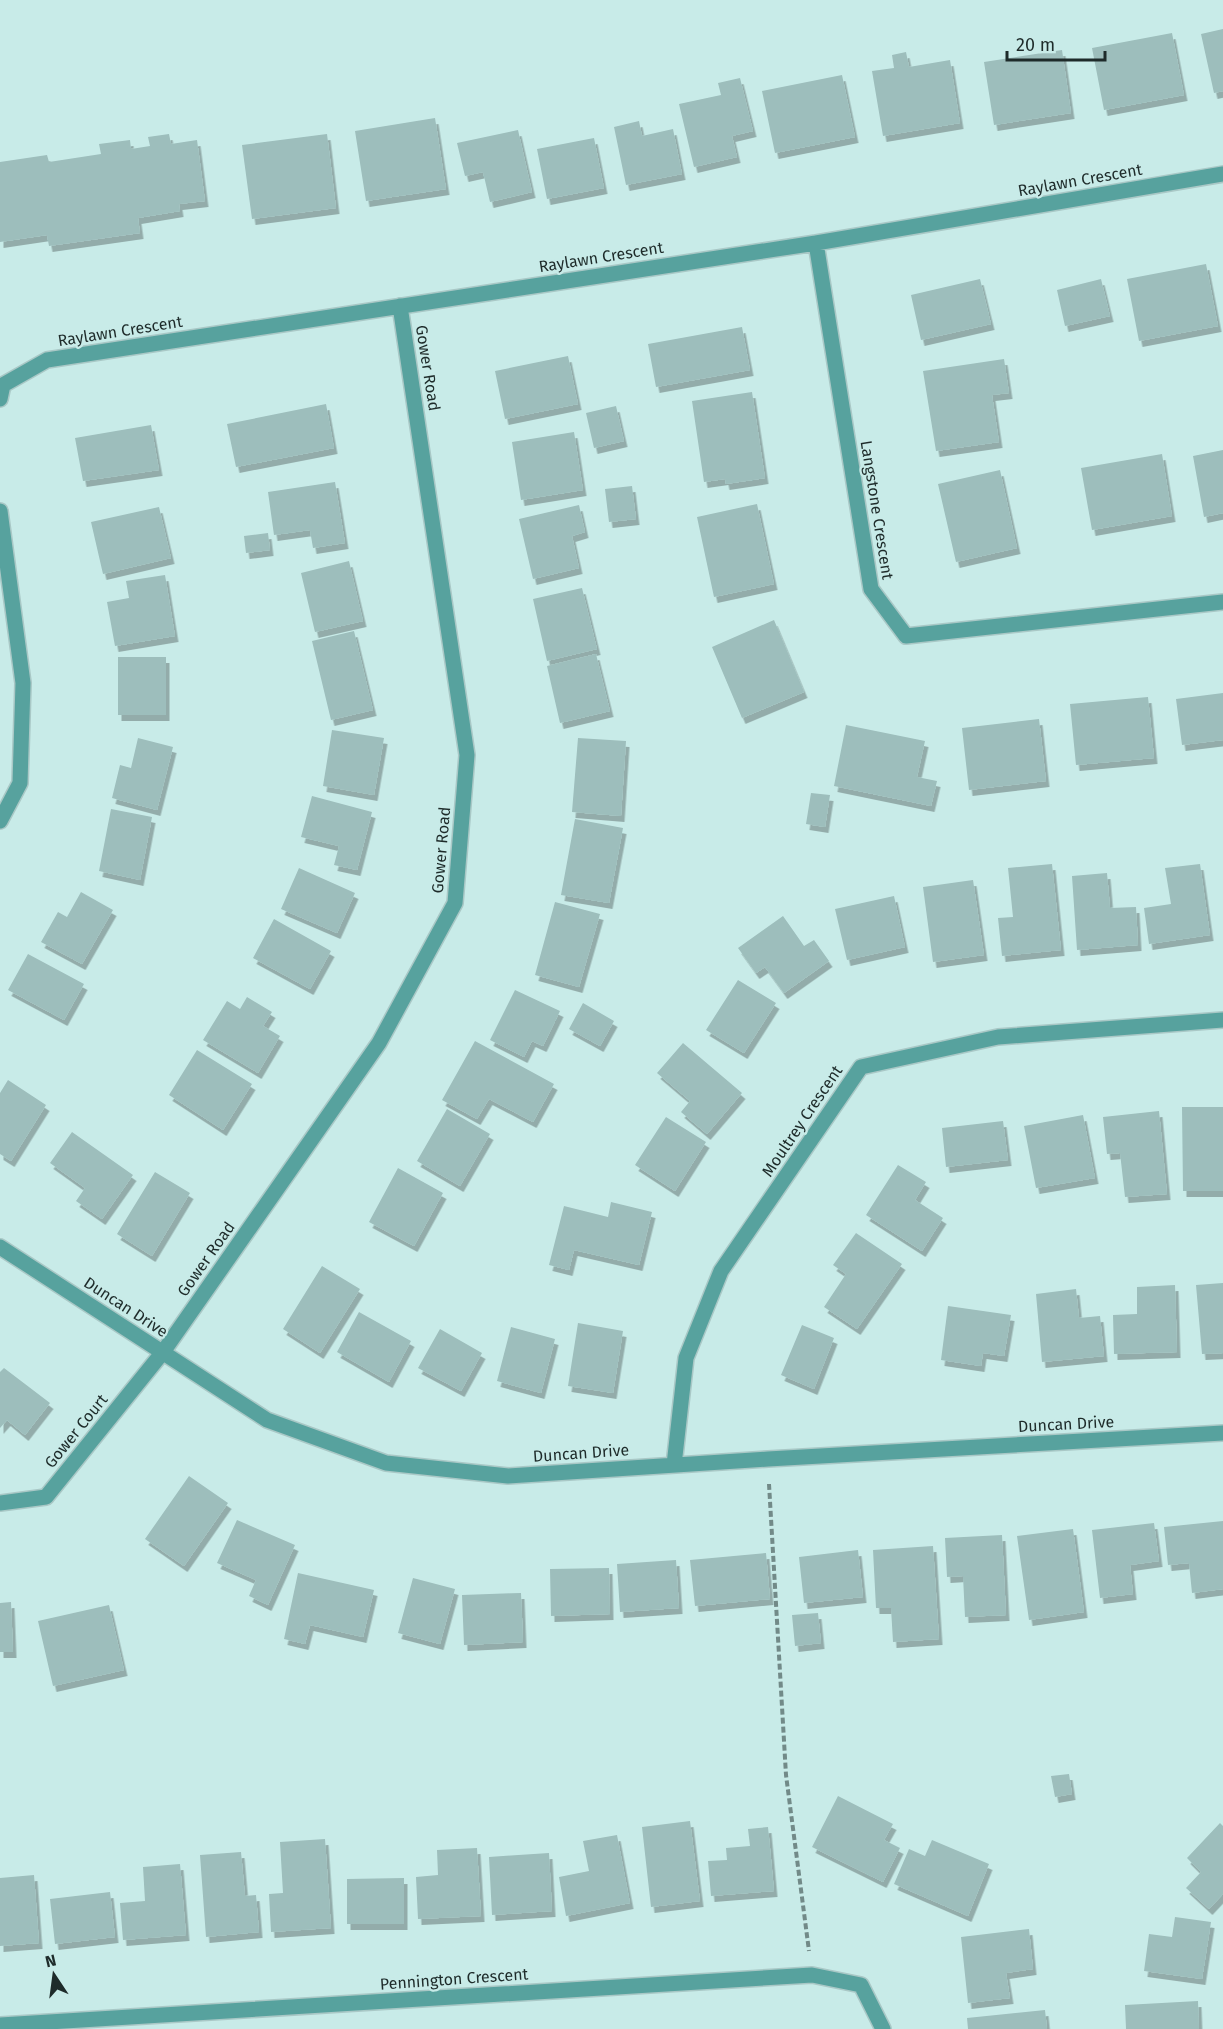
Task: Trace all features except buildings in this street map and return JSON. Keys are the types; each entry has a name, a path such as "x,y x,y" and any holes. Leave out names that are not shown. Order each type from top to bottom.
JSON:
{"street":[{"name":"Raylawn Crescent","path":"0,399 3,385 47,360 816,243 1223,174"},
{"name":"Langstone Crescent","path":"816,243 871,589 906,636 1223,602"},
{"name":"Gower Road","path":"163,1352 379,1043 455,903 467,755 400,306"},
{"path":"0,511 23,683 20,783 0,821"},
{"name":"Moultrey Crescent","path":"674,1465 686,1358 721,1271 861,1067 998,1037 1223,1020"},
{"name":"Duncan Drive","path":"0,1247 267,1420 386,1463 508,1476 1223,1433"},
{"name":"Gower Court","path":"0,1503 46,1497 163,1352"},
{"name":"Pennington Crescent","path":"0,2025 812,1975 861,1985 883,2029"}],"path":[{"path":"768,1459 786,1775 812,1975"}]}
